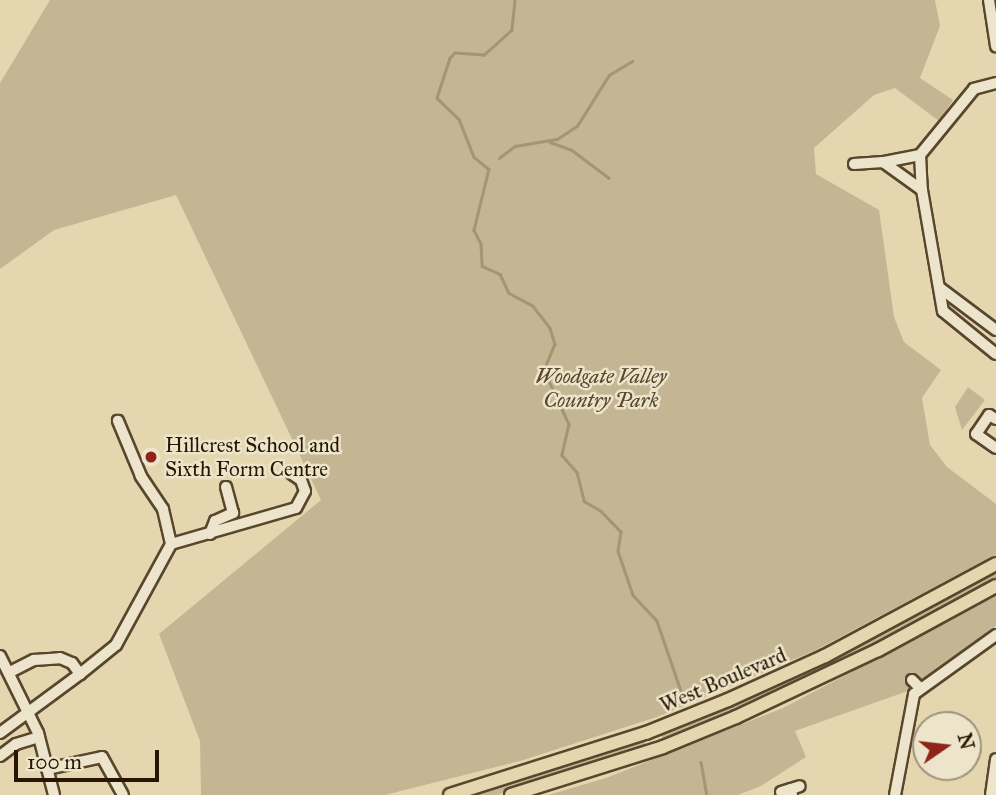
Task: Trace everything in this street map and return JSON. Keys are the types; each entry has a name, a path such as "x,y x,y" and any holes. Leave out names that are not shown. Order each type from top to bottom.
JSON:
{"main road":[{"name":"West Boulevard","path":"450,795 603,748 728,700 825,656 996,564"},
{"name":"West Boulevard","path":"511,795 663,747 736,717 878,650 996,586"}],"street":[{"path":"989,0 996,46"},
{"path":"854,164 920,155 974,89 996,83"},
{"path":"920,155 922,190 945,316 996,354"},
{"path":"883,162 922,190"},
{"path":"940,288 996,330"},
{"path":"996,419 989,415 976,434 996,448"},
{"path":"0,733 116,645 171,544 163,509 141,476 118,421"},
{"path":"171,544 296,508 305,491 301,480 292,474"},
{"path":"210,534 215,521 233,513 226,487"},
{"path":"895,795 915,684 996,635"},
{"path":"0,656 39,737 54,795"},
{"path":"10,672 34,660 60,659 72,663 80,674"},
{"path":"0,756 16,744 39,737"},
{"path":"47,769 102,757 122,795"},
{"path":"991,795 996,759"}],"green space":[{"name":"Woodgate Valley Country Park","path":"50,0 935,0 940,26 920,78 953,100 939,121 895,88 874,95 814,148 816,174 879,210 894,317 904,342 941,370 922,398 930,445 947,467 996,504 996,554 816,650 657,717 520,761 385,795 201,795 200,741 159,634 321,500 176,195 54,230 0,269 0,83"},
{"path":"968,387 985,400 962,430 955,407"},
{"path":"996,571 996,579 846,660 663,739 660,732 877,638"},
{"path":"996,596 996,626 905,692 795,731 806,757 761,786 738,795 548,795 606,778 783,708"},
{"path":"644,740 646,745 550,779 497,795 469,795"}],"waterway":[{"path":"515,0 512,30 484,55 455,53 450,58 437,98 459,119 474,157 489,169 474,230 481,244 482,266 500,274 509,293 533,306 550,328 555,344 544,370 569,424 562,455 577,472 584,501 601,511 621,532 618,551 633,595 657,621 681,691"},
{"path":"499,158 515,146 557,139 577,126 609,75 632,61"},
{"path":"550,142 572,150 609,178"},
{"path":"701,762 707,795"}],"place":[{"name":"Hillcrest School and Sixth Form Centre","path":"151,457"}]}
